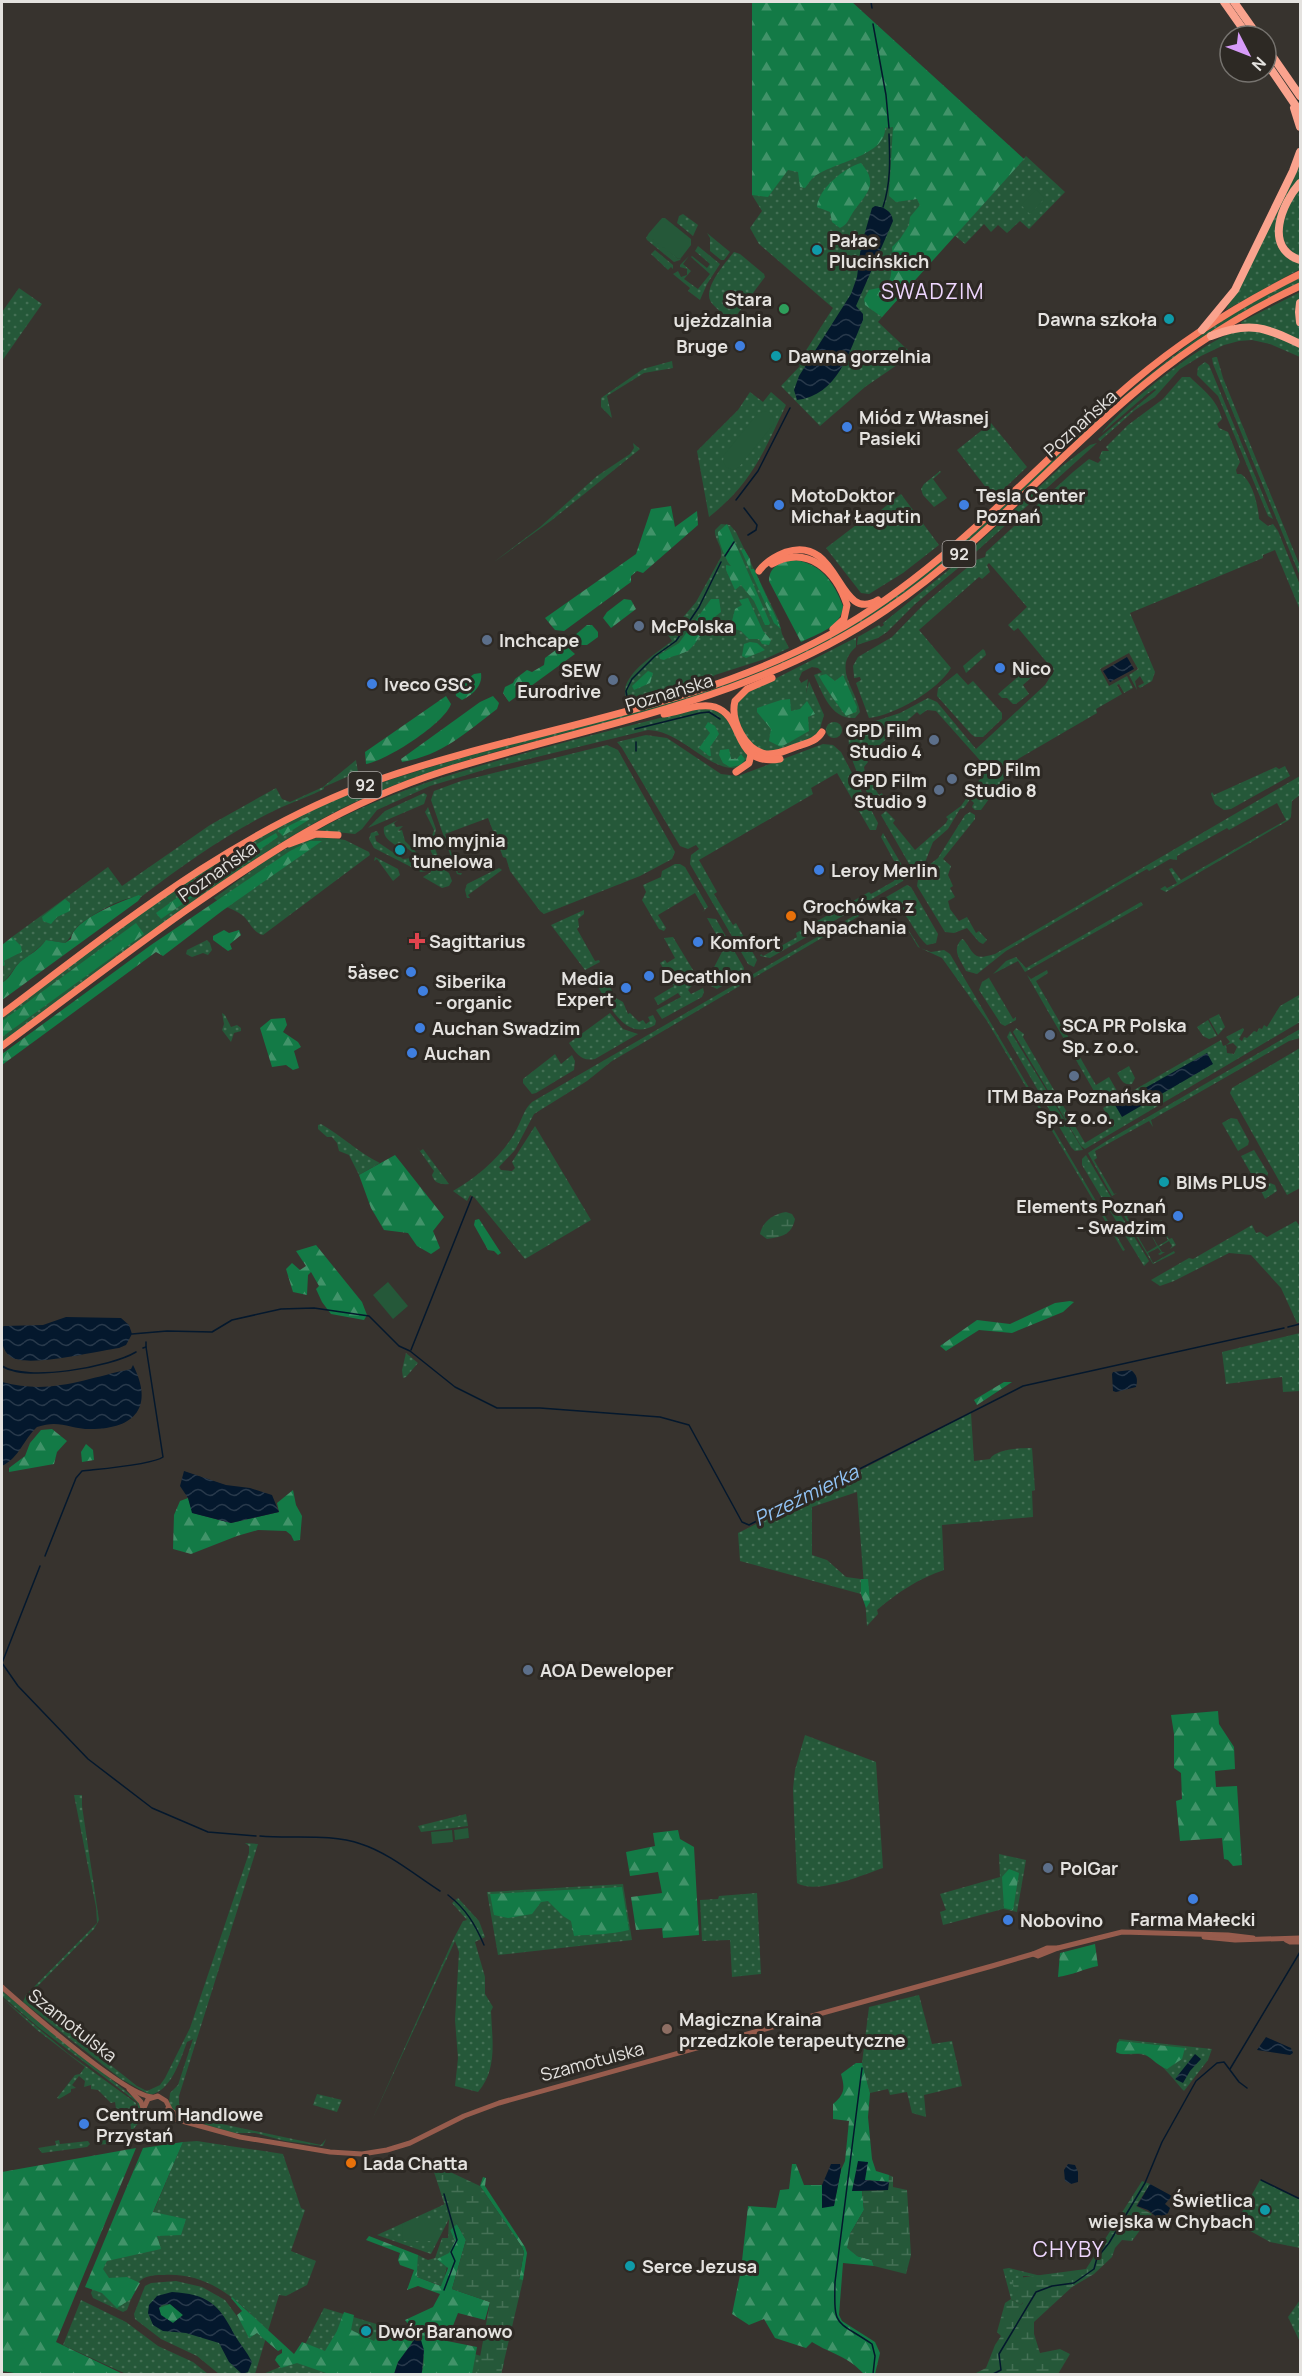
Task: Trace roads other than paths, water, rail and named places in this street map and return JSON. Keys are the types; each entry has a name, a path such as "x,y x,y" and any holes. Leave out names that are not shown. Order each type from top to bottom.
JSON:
{"highway":[{"path":"1224,2 1240,24"},
{"path":"1234,2 1250,24"},
{"path":"1278,72 1300,112"},
{"path":"1289,91 1300,96"},
{"path":"1289,91 1300,127"},
{"path":"1202,330 1235,290 1281,197 1300,152"},
{"path":"1300,183 1285,207 1278,231 1282,246 1300,260"},
{"path":"1300,303 1300,322"},
{"path":"1210,336 1243,326 1257,327 1270,330 1300,344"}],"main road":[{"name":"Poznańska","path":"2,1014 207,865 251,838 312,806 409,770 711,687 766,666 857,619 904,587 966,536 1134,381 1202,330 1300,274"},
{"name":"Poznańska","path":"2,1046 157,931 278,847 347,809 411,782 469,763 714,695 797,662 861,626 925,582 1128,399 1210,336 1251,311 1300,286"},
{"path":"820,640 840,624 846,615 847,605 842,595 829,574 814,560 788,557 759,571 771,559 794,550 804,550 815,554 825,561 848,596 861,605 872,604 904,587"},
{"path":"797,662 776,676 747,689 736,699 734,715 741,733 750,745 766,754 779,753 816,739 822,732"},
{"path":"643,716 707,706 716,707 728,716 741,742 752,754 766,759 780,759"},
{"path":"736,772 746,766 752,754 750,745"},
{"path":"278,847 316,834 338,835"}],"street":[{"name":"Szamotulska","path":"163,2119 169,2118 240,2137 330,2152 357,2154 387,2150 410,2143 464,2116 499,2103 1033,1954 1047,1948 1058,1948 1122,1932 1238,1935 1290,1942 1300,1940"},
{"name":"Szamotulska","path":"2,1987 60,2036 126,2086 141,2102 143,2110"},
{"name":"Szamotulska","path":"126,2086 152,2097"},
{"path":"152,2097 163,2098 168,2108 163,2119 151,2120 143,2110 145,2103 152,2097"},
{"name":"Szamotulska","path":"168,2108 195,2125"}],"water":[{"path":"875,206 887,210 893,221 856,306 863,314 863,320 847,358 832,381 823,390 797,400 794,390 799,376 851,294 857,277 861,246 872,208"},
{"path":"1127,657 1134,669 1110,682 1103,671"},
{"path":"1207,1053 1213,1064 1122,1117 1115,1105"},
{"path":"66,1317 121,1318 129,1325 132,1334 126,1345 119,1348 63,1358 20,1360 11,1357 5,1351 2,1327 43,1325"},
{"path":"133,1365 142,1392 141,1403 130,1420 107,1428 83,1429 58,1424 37,1427 13,1458 2,1466 2,1382 20,1386 52,1386 131,1369"},
{"path":"1131,1370 1136,1377 1136,1387 1113,1391 1113,1372"},
{"path":"184,1471 226,1485 250,1488 272,1495 279,1512 231,1523 192,1513 188,1498 180,1486"},
{"path":"1266,2037 1291,2048 1293,2053 1290,2055 1257,2050"},
{"path":"1195,2054 1201,2059 1183,2083 1175,2079"},
{"path":"858,2161 868,2162 865,2180 889,2182 888,2190 852,2191"},
{"path":"831,2164 840,2164 841,2170 834,2206 822,2208 822,2185"},
{"path":"1068,2164 1075,2165 1078,2182 1071,2184 1065,2181 1064,2170"},
{"path":"1150,2184 1172,2196 1165,2204 1170,2208 1168,2213 1159,2219 1148,2210 1137,2206"},
{"path":"172,2292 184,2293 210,2302 223,2315 250,2358 252,2362 248,2372 242,2374 229,2362 219,2343 186,2333 163,2331 153,2325 148,2313 149,2305 157,2296","holes":["170,2304 183,2315 173,2323 161,2315 159,2308"]},
{"path":"417,2336 420,2337 424,2350 421,2374 394,2374 398,2362"}],"waterway":[{"path":"871,2 872,8"},
{"path":"873,24 886,95 889,128"},
{"path":"883,207 889,180 889,134"},
{"path":"736,500 758,471 790,408"},
{"path":"744,508 757,525 756,530 748,535"},
{"path":"725,556 734,542"},
{"path":"628,702 626,691 632,679 655,656 676,641 699,607 721,562"},
{"path":"629,701 700,681"},
{"path":"635,729 700,713 709,712 720,719"},
{"path":"636,742 636,751"},
{"path":"411,1350 472,1197"},
{"name":"Przeźmierka","path":"132,1334 167,1331 212,1332 232,1320 281,1309 314,1308 369,1316 399,1346 410,1351 455,1387 497,1408 540,1408 660,1417 689,1425 742,1522 749,1525 1023,1386 1284,1328"},
{"name":"Przeźmierka","path":"1288,1327 1300,1324"},
{"name":"Przeźmierka","path":"143,1348 146,1347 146,1342"},
{"path":"45,1556 76,1478 82,1471 137,1464 163,1457 146,1347"},
{"name":"Przeźmierka","path":"2,1366 14,1371 30,1373 69,1371 108,1363 136,1352"},
{"path":"2,1663 40,1566"},
{"path":"2,1663 18,1686 88,1759 152,1808 208,1832 256,1836"},
{"path":"260,1836 324,1837 361,1844 392,1859 440,1891"},
{"path":"448,1895 469,1917 484,1945"},
{"path":"1230,2069 1300,1952"},
{"path":"993,2374 1001,2370 999,2354 1036,2292 1052,2286 1074,2283 1094,2269 1097,2258 1109,2243 1145,2183 1162,2142 1196,2081 1217,2063 1224,2062 1239,2082 1247,2088"},
{"path":"862,2068 835,2282 835,2308 839,2321 844,2326 872,2344 875,2356 873,2374"},
{"path":"1261,2180 1300,2199"},
{"path":"444,2194 457,2240 451,2252 455,2261 444,2290"}],"place":[{"name":"Pałac Plucińskich","path":"817,250"},
{"name":"Stara ujeżdzalnia","path":"784,309"},
{"name":"Dawna szkoła","path":"1169,319"},
{"name":"Bruge","path":"740,346"},
{"name":"Dawna gorzelnia","path":"776,356"},
{"name":"Miód z Własnej Pasieki","path":"847,427"},
{"name":"MotoDoktor Michał Łagutin","path":"779,505"},
{"name":"Tesla Center Poznań","path":"964,505"},
{"name":"McPolska","path":"639,626"},
{"name":"Inchcape","path":"487,640"},
{"name":"Nico","path":"1000,668"},
{"name":"SEW Eurodrive","path":"613,680"},
{"name":"Iveco GSC","path":"372,684"},
{"name":"GPD Film Studio 4","path":"934,740"},
{"name":"GPD Film Studio 8","path":"952,779"},
{"name":"GPD Film Studio 9","path":"939,790"},
{"name":"Imo myjnia tunelowa","path":"400,850"},
{"name":"Leroy Merlin","path":"819,870"},
{"name":"Grochówka z Napachania","path":"791,916"},
{"name":"Sagittarius","path":"417,941"},
{"name":"Komfort","path":"698,942"},
{"name":"5àsec","path":"411,972"},
{"name":"Decathlon","path":"649,976"},
{"name":"Media Expert","path":"626,988"},
{"name":"Siberika - organic","path":"423,991"},
{"name":"Auchan Swadzim","path":"420,1028"},
{"name":"SCA PR Polska Sp. z o.o.","path":"1050,1035"},
{"name":"Auchan","path":"412,1053"},
{"name":"ITM Baza Poznańska Sp. z o.o.","path":"1074,1076"},
{"name":"BIMs PLUS","path":"1164,1182"},
{"name":"Elements Poznań - Swadzim","path":"1178,1216"},
{"name":"AOA Deweloper","path":"528,1670"},
{"name":"PolGar","path":"1048,1868"},
{"name":"Farma Małecki","path":"1193,1899"},
{"name":"Nobovino","path":"1008,1920"},
{"name":"Magiczna Kraina przedzkole terapeutyczne","path":"667,2029"},
{"name":"Centrum Handlowe Przystań","path":"84,2124"},
{"name":"Lada Chatta","path":"351,2163"},
{"name":"Świetlica wiejska w Chybach","path":"1265,2210"},
{"name":"Serce Jezusa","path":"630,2266"},
{"name":"Dwór Baranowo","path":"366,2331"}],"district":[{"name":"SWADZIM","path":"933,291"},
{"name":"CHYBY","path":"1069,2249"}]}
